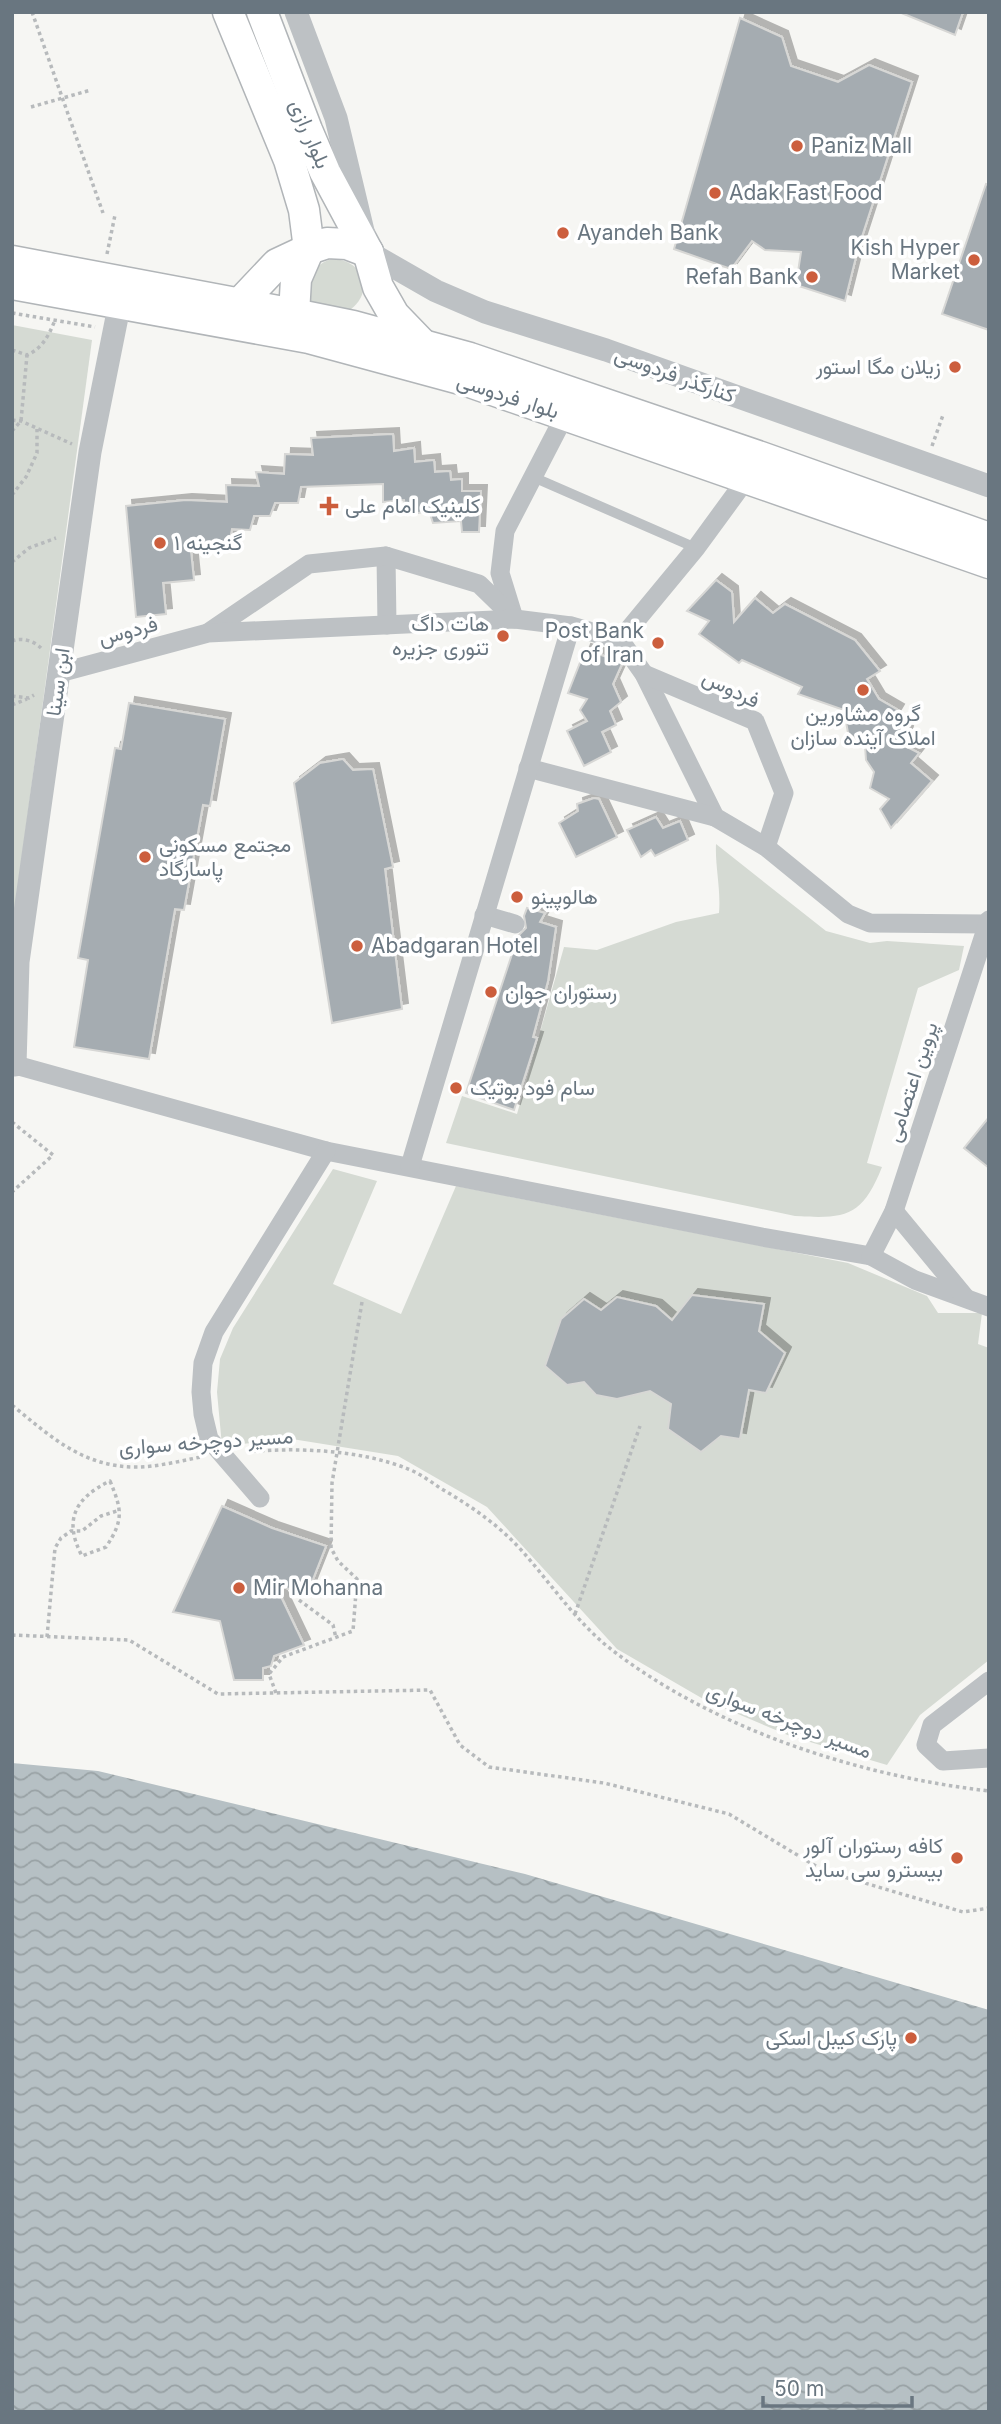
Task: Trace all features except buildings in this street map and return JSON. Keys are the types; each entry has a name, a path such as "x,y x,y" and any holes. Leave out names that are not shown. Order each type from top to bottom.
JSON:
{"main road":[{"name":"بلوار رازی","path":"228,12 289,160 304,210 309,249"},
{"name":"بلوار رازی","path":"262,12 307,130 368,252"},
{"path":"289,160 326,172"},
{"path":"240,303 277,264 327,243 347,244 368,252 378,287 394,315 422,345"},
{"path":"309,249 296,279 323,331 369,309 378,287"},
{"name":"بلوار فردوسی","path":"12,261 122,291 323,331 422,345 470,358 755,467 989,563"},
{"name":"بلوار فردوسی","path":"12,284 122,291 240,303 565,415 755,467 989,538"}],"street":[{"path":"296,12 336,118 368,252"},
{"name":"کنارگذر فردوسی","path":"368,252 436,291 485,312 606,350 989,486"},
{"name":"ابن سینا","path":"14,1064 18,961 90,452 122,291"},
{"path":"514,619 500,573 505,531 565,415"},
{"path":"715,817 644,674 620,640 696,548 755,467"},
{"path":"386,556 387,625"},
{"name":"فردوس","path":"208,633 309,564 386,556 479,584 514,619"},
{"name":"فردوس","path":"59,673 208,633 514,619 570,626 620,640"},
{"path":"410,1166 570,626"},
{"name":"فردوس","path":"644,674 755,721 784,793 766,847"},
{"path":"528,768 715,817 766,847 848,914 870,923 988,922"},
{"path":"484,915 515,924"},
{"name":"پروین اعتصامی","path":"872,1256 894,1211 988,922"},
{"path":"14,1064 326,1150 762,1237 872,1256 915,1280 989,1307"},
{"path":"260,1497 209,1439 201,1392 203,1363 214,1332 326,1150"},
{"path":"894,1211 968,1300"},
{"path":"989,1681 932,1724 926,1745 943,1761 989,1758"}],"lane":[{"path":"533,477 696,548"}],"path":[{"path":"14,12 31,12 103,213"},
{"path":"31,107 91,90"},
{"path":"12,313 114,331"},
{"path":"27,355 42,345 55,320"},
{"path":"12,350 27,355"},
{"path":"12,431 21,421 27,355"},
{"path":"12,420 21,421 90,452"},
{"path":"12,495 26,477 37,453 37,429"},
{"path":"12,562 29,548 79,530"},
{"path":"12,634 16,640"},
{"path":"12,705 29,698"},
{"path":"12,1122 52,1155 12,1192"},
{"path":"276,1693 269,1674 283,1657 353,1631 357,1579 338,1562 331,1549 332,1483 362,1301"},
{"name":"مسیر دوچرخه سواری","path":"12,1405 63,1446 111,1466 139,1467 221,1454 279,1449 370,1458 409,1469 496,1524 575,1614 610,1649 687,1699 739,1723 817,1753 895,1776 989,1791"},
{"path":"575,1614 640,1426"},
{"path":"110,1481 120,1510 120,1521 106,1547 82,1556 71,1531 77,1508 85,1497 110,1481"},
{"path":"47,1637 55,1548 61,1538 71,1531 82,1531 101,1516 120,1510"},
{"path":"299,1600 333,1625 337,1638"},
{"path":"12,1635 129,1640 218,1694 430,1690 460,1745 489,1767 604,1783 729,1814 824,1871 963,1912 989,1908"}],"shaded area":[{"path":"331,259 352,265 363,280 361,297 355,306 345,313 312,303 309,296 311,276 318,266"},
{"path":"12,325 92,340 12,930"},
{"path":"716,844 826,931 870,943 887,941 964,946 959,970 918,988 867,1163 882,1167 875,1184 859,1205 840,1215 795,1216 446,1143 462,1096 517,1114 564,947 597,950 676,922 719,913"},
{"path":"333,1169 377,1181 333,1284 401,1314 456,1186 848,1263 927,1296 938,1313 982,1313 978,1344 989,1348 989,1660 920,1715 887,1765 790,1736 705,1700 617,1649 487,1507 398,1456 292,1439 222,1446 217,1392 220,1359 233,1328"}],"water":[{"path":"12,1763 98,1771 525,1874 989,2010 989,2412 12,2412"}],"place":[{"name":"Paniz Mall","path":"797,146"},
{"name":"Adak Fast Food","path":"715,193"},
{"name":"Ayandeh Bank","path":"563,233"},
{"name":"Kish Hyper Market","path":"974,260"},
{"name":"Refah Bank","path":"812,277"},
{"name":"زیلان مگا استور","path":"955,367"},
{"name":"کلینیک امام علی","path":"329,506"},
{"name":"گنجینه ۱","path":"160,543"},
{"name":"هات داگ تنورى جزيره","path":"503,636"},
{"name":"Post Bank of Iran","path":"658,643"},
{"name":"گروه مشاورین املاک آینده سازان","path":"863,690"},
{"name":"مجتمع مسکونی پاسارگاد","path":"145,857"},
{"name":"هالوپینو","path":"517,897"},
{"name":"Abadgaran Hotel","path":"357,946"},
{"name":"رستوران جوان","path":"491,992"},
{"name":"سام فود بوتیک","path":"456,1088"},
{"name":"Mir Mohanna","path":"239,1588"},
{"name":"کافه رستوران آلور بیسترو سی ساید","path":"957,1858"},
{"name":"پارک کیبل اسکی","path":"911,2038"}]}
